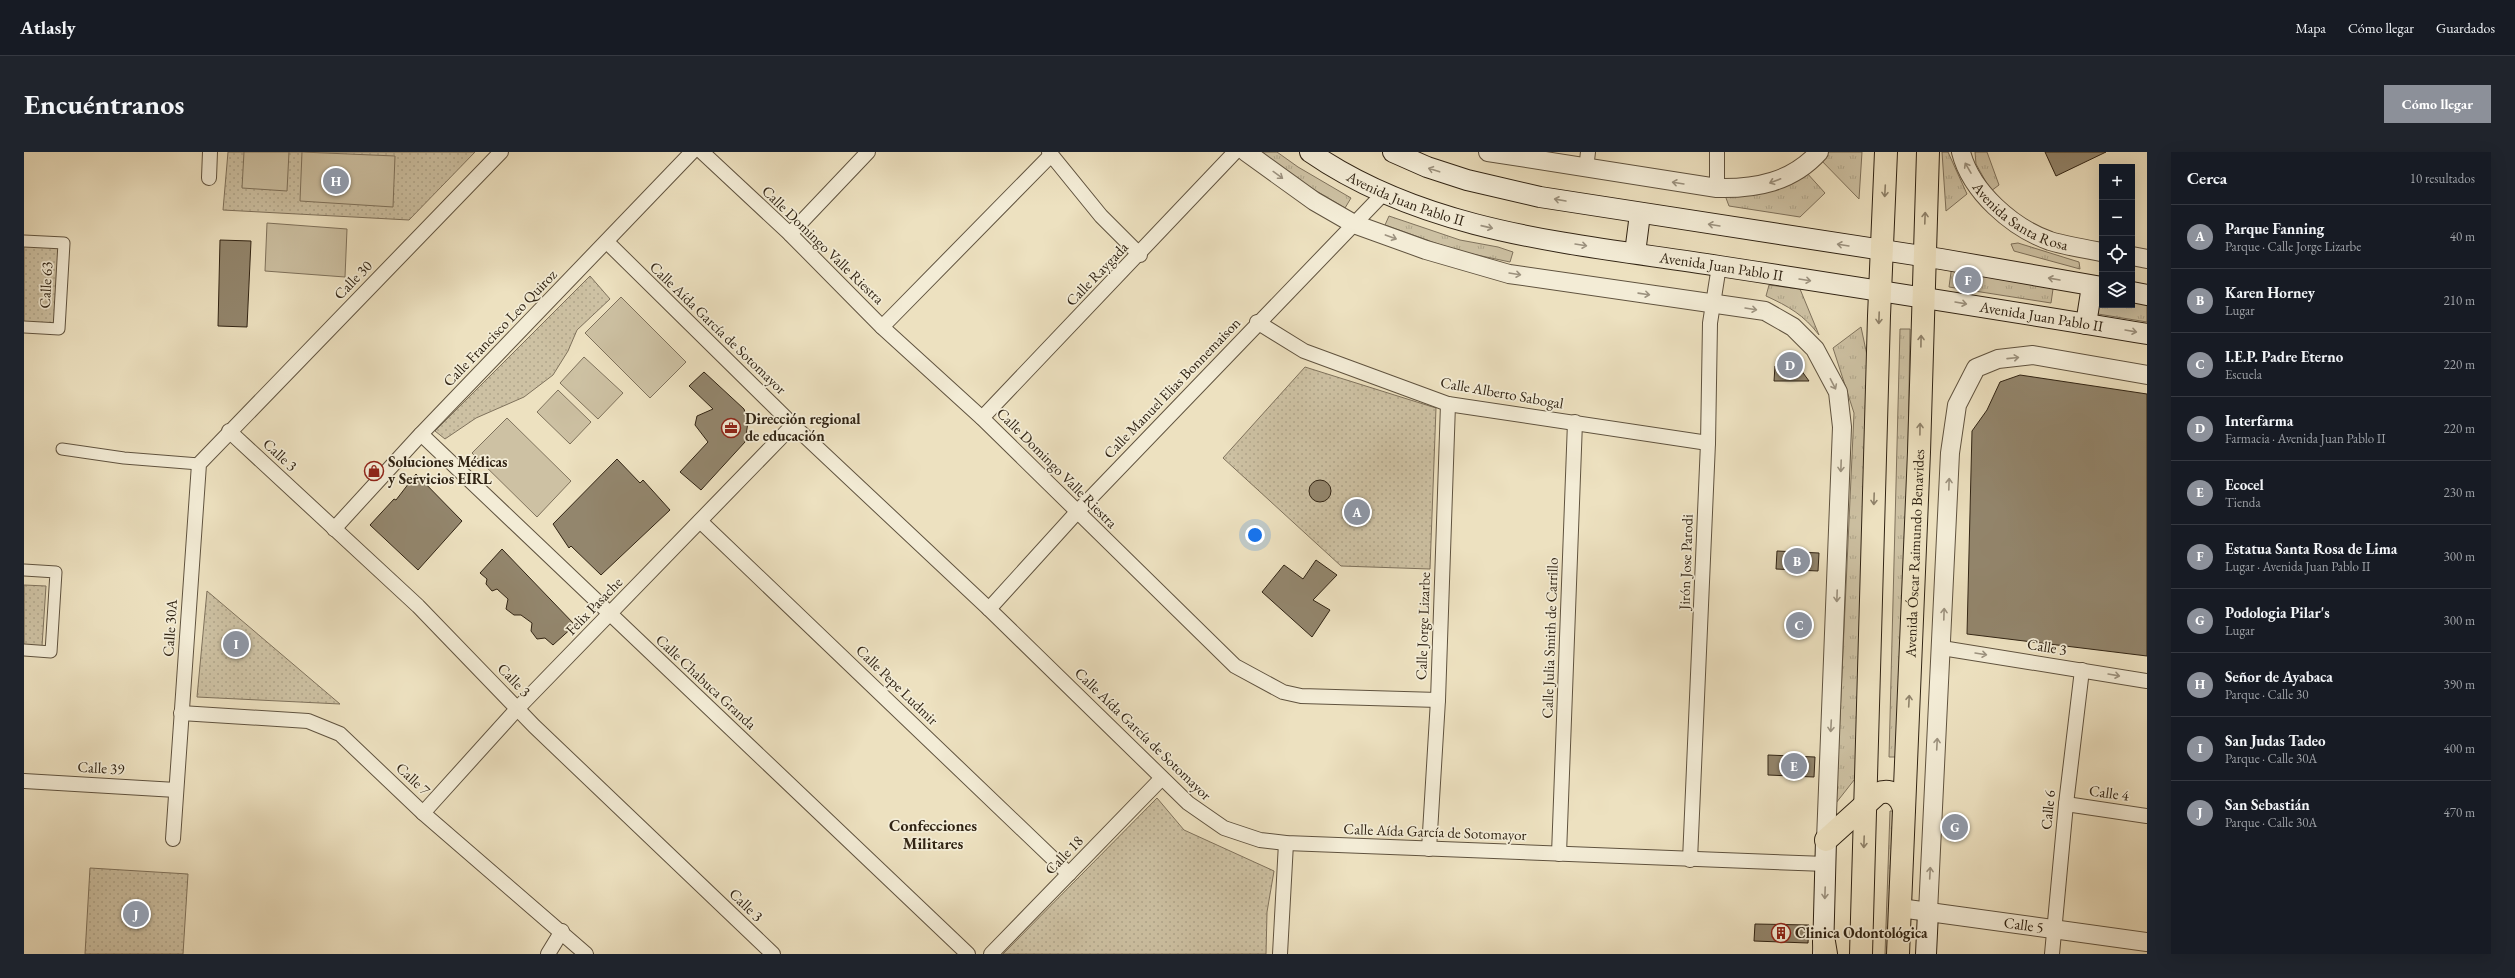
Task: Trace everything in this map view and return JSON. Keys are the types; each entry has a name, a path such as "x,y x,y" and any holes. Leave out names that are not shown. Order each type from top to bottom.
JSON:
{"main road":[{"name":"Avenida Juan Pablo II","path":"1310,152 1327,164 1383,194 1457,220 1529,236 1880,292 1922,297 2147,334"},
{"path":"1861,954 1865,803 1868,758 1880,292 1886,152"},
{"name":"Avenida Óscar Raimundo Benavides","path":"1898,954 1919,452 1922,297 1928,152"},
{"path":"1396,153 1467,180 1540,197 1640,214 1924,257 2097,287 2086,324"},
{"path":"1635,253 1640,214"},
{"path":"2135,293 2147,295"},
{"path":"1868,758 1873,771 1886,777 1900,772 1906,759"},
{"path":"1824,950 1826,840 1865,803 1877,794 1887,791 1897,796 1904,809"},
{"name":"Avenida Óscar Raimundo Benavides","path":"1926,954 1928,912"}],"street":[{"path":"209,178 210,152"},
{"name":"Calle 30","path":"229,431 502,152"},
{"name":"Calle Francisco Leo Quiroz","path":"334,529 421,434 692,152"},
{"name":"Calle Domingo Valle Riestra","path":"702,152 790,234 882,327 982,418 1235,666 1283,692 1301,696 1438,700"},
{"path":"790,234 868,152"},
{"name":"Calle Raygada","path":"982,418 1140,255 1235,152"},
{"path":"1246,152 1314,201 1354,224 1426,250 1510,274 1765,311 1792,327 1815,349 1838,392 1842,427 1826,840"},
{"path":"1488,152 1587,160 1717,188 1741,189 1766,185 1788,176 1814,157"},
{"path":"1717,152 1717,188"},
{"name":"Avenida Santa Rosa","path":"1961,152 1963,160 1981,190 2022,228 2050,241 2099,251"},
{"path":"882,327 1050,154 1101,216 1140,255"},
{"name":"Calle Manuel Elias Bonnemaison","path":"989,609 1077,512 1257,322 1383,194"},
{"name":"Calle 63","path":"24,241 64,243 59,329 24,327"},
{"name":"Calle Aída García de Sotomayor","path":"607,242 793,425 989,609 1161,779 1207,818 1224,828 1260,840 1286,842 1690,860 1826,864"},
{"path":"2135,257 2147,259"},
{"name":"Jirón Jose Parodi","path":"1690,860 1708,443 1712,303 1719,266"},
{"name":"Calle Alberto Sabogal","path":"1257,322 1316,356 1448,404 1708,443"},
{"name":"Avenida Óscar Raimundo Benavides","path":"1928,912 1942,648 1950,452 1957,405 1976,368 1998,359 2034,355 2147,375"},
{"name":"Calle Jorge Lizarbe","path":"1429,849 1438,700 1448,404"},
{"name":"Calle Julia Smith de Carrillo","path":"1559,854 1575,422"},
{"name":"Felix Pasache","path":"424,813 517,709 793,425"},
{"path":"62,450 124,458 199,464 229,431"},
{"name":"Calle 3","path":"229,431 418,606 517,709 773,954"},
{"name":"Calle Chabuca Granda","path":"421,434 968,954"},
{"name":"Calle 30A","path":"173,839 199,464"},
{"name":"Calle Pepe Ludmir","path":"700,521 1069,874"},
{"path":"24,570 56,572 51,652 24,650"},
{"name":"Calle 3","path":"1942,648 2147,681"},
{"name":"Calle 6","path":"2052,954 2066,804 2082,670"},
{"name":"Calle 7","path":"181,713 308,721 326,727 340,734 424,813 562,931 586,954"},
{"name":"Calle 18","path":"991,954 1161,779"},
{"name":"Calle 39","path":"24,781 176,790"},
{"name":"Calle 4","path":"2066,804 2147,816"},
{"path":"1280,954 1286,842"},
{"name":"Calle 5","path":"1900,908 2147,942"},
{"path":"548,954 562,931"}],"green space":[{"path":"228,152 475,152 409,220 223,210"},
{"path":"244,152 289,152 287,191 242,188"},
{"path":"302,152 395,156 393,207 300,201"},
{"path":"1260,152 1277,152 1298,167 1351,198 1345,208 1293,177"},
{"path":"1821,152 1862,152 1859,199 1816,155"},
{"path":"1942,152 1948,152 1967,194 1946,211"},
{"path":"1975,152 1987,152 1999,185 1991,191 1976,164"},
{"path":"1806,172 1825,193 1800,217 1729,206 1723,190"},
{"path":"1389,216 1460,240 1498,247 1513,252 1510,262 1458,251 1385,225"},
{"path":"267,223 347,229 345,277 265,271"},
{"path":"24,243 59,244 56,329 24,328"},
{"path":"2018,243 2079,262 2080,269 2014,251 2011,244"},
{"path":"1952,265 2054,282 2051,303 1949,287"},
{"path":"590,276 610,299 577,330 568,351 553,375 524,397 476,418 445,439 435,431"},
{"path":"1769,285 1800,289 1819,335 1795,312 1766,296"},
{"path":"621,297 686,362 650,398 585,333"},
{"path":"2135,297 2147,299 2147,322 2098,314 2099,307 2099,308 2135,308"},
{"path":"1861,327 1868,360 1858,775 1836,803 1854,413 1833,348"},
{"path":"1900,329 1910,329 1903,757 1889,757"},
{"path":"584,357 623,393 598,419 560,383"},
{"path":"1305,367 1436,408 1430,569 1341,566 1223,458"},
{"path":"558,390 591,422 570,444 537,412"},
{"path":"507,418 571,481 537,517 472,453"},
{"path":"24,585 46,586 42,646 24,645"},
{"path":"207,591 340,704 197,697"},
{"path":"1157,798 1184,830 1274,871 1267,912 1266,954 1003,954"},
{"path":"1890,811 1900,811 1894,954 1885,954"},
{"path":"90,868 188,874 183,954 85,954"}],"building":[{"path":"2045,152 2106,152 2056,176"},
{"path":"220,240 251,241 247,327 218,326"},
{"path":"1790,355 1809,381 1774,381 1775,366"},
{"path":"704,372 744,409 748,422 745,442 701,490 680,472 708,442 695,425 697,416 713,409 689,386"},
{"path":"2020,375 2147,394 2147,656 1967,634 1972,431 1987,410 2000,382"},
{"path":"617,459 640,483 643,480 670,510 601,575 571,546 569,548 553,524"},
{"path":"416,474 462,521 418,570 370,525 394,499 396,500"},
{"path":"1316,480 1324,480 1331,487 1331,495 1324,502 1316,502 1309,495 1309,487"},
{"path":"502,549 575,625 553,645 545,638 537,639 531,631 532,623 521,615 514,615 506,609 508,599 497,589 492,591 486,584 487,579 480,573"},
{"path":"1777,551 1819,553 1818,571 1776,569"},
{"path":"1316,560 1337,575 1313,600 1330,610 1312,637 1262,592 1284,565 1303,579"},
{"path":"1768,755 1815,757 1814,777 1768,775"},
{"name":"Clinica Odontológica","path":"1755,924 1809,925 1808,943 1754,941"}],"place":[{"name":"Señor de Ayabaca","path":"336,181"},
{"name":"Estatua Santa Rosa de Lima","path":"1968,280"},
{"name":"Interfarma","path":"1790,365"},
{"name":"Dirección regional de educación","path":"731,428"},
{"name":"Soluciones Médicas y Servicios EIRL","path":"374,471"},
{"name":"Parque Fanning","path":"1357,512"},
{"name":"Karen Horney","path":"1797,561"},
{"name":"I.E.P. Padre Eterno","path":"1799,625"},
{"name":"San Judas Tadeo","path":"236,644"},
{"name":"Ecocel","path":"1794,766"},
{"name":"Podologia Pilar's","path":"1955,827"},
{"name":"San Sebastián","path":"136,914"},
{"name":"Clinica Odontológica","path":"1781,933"}],"district":[{"name":"Confecciones Militares","path":"933,834"}]}
